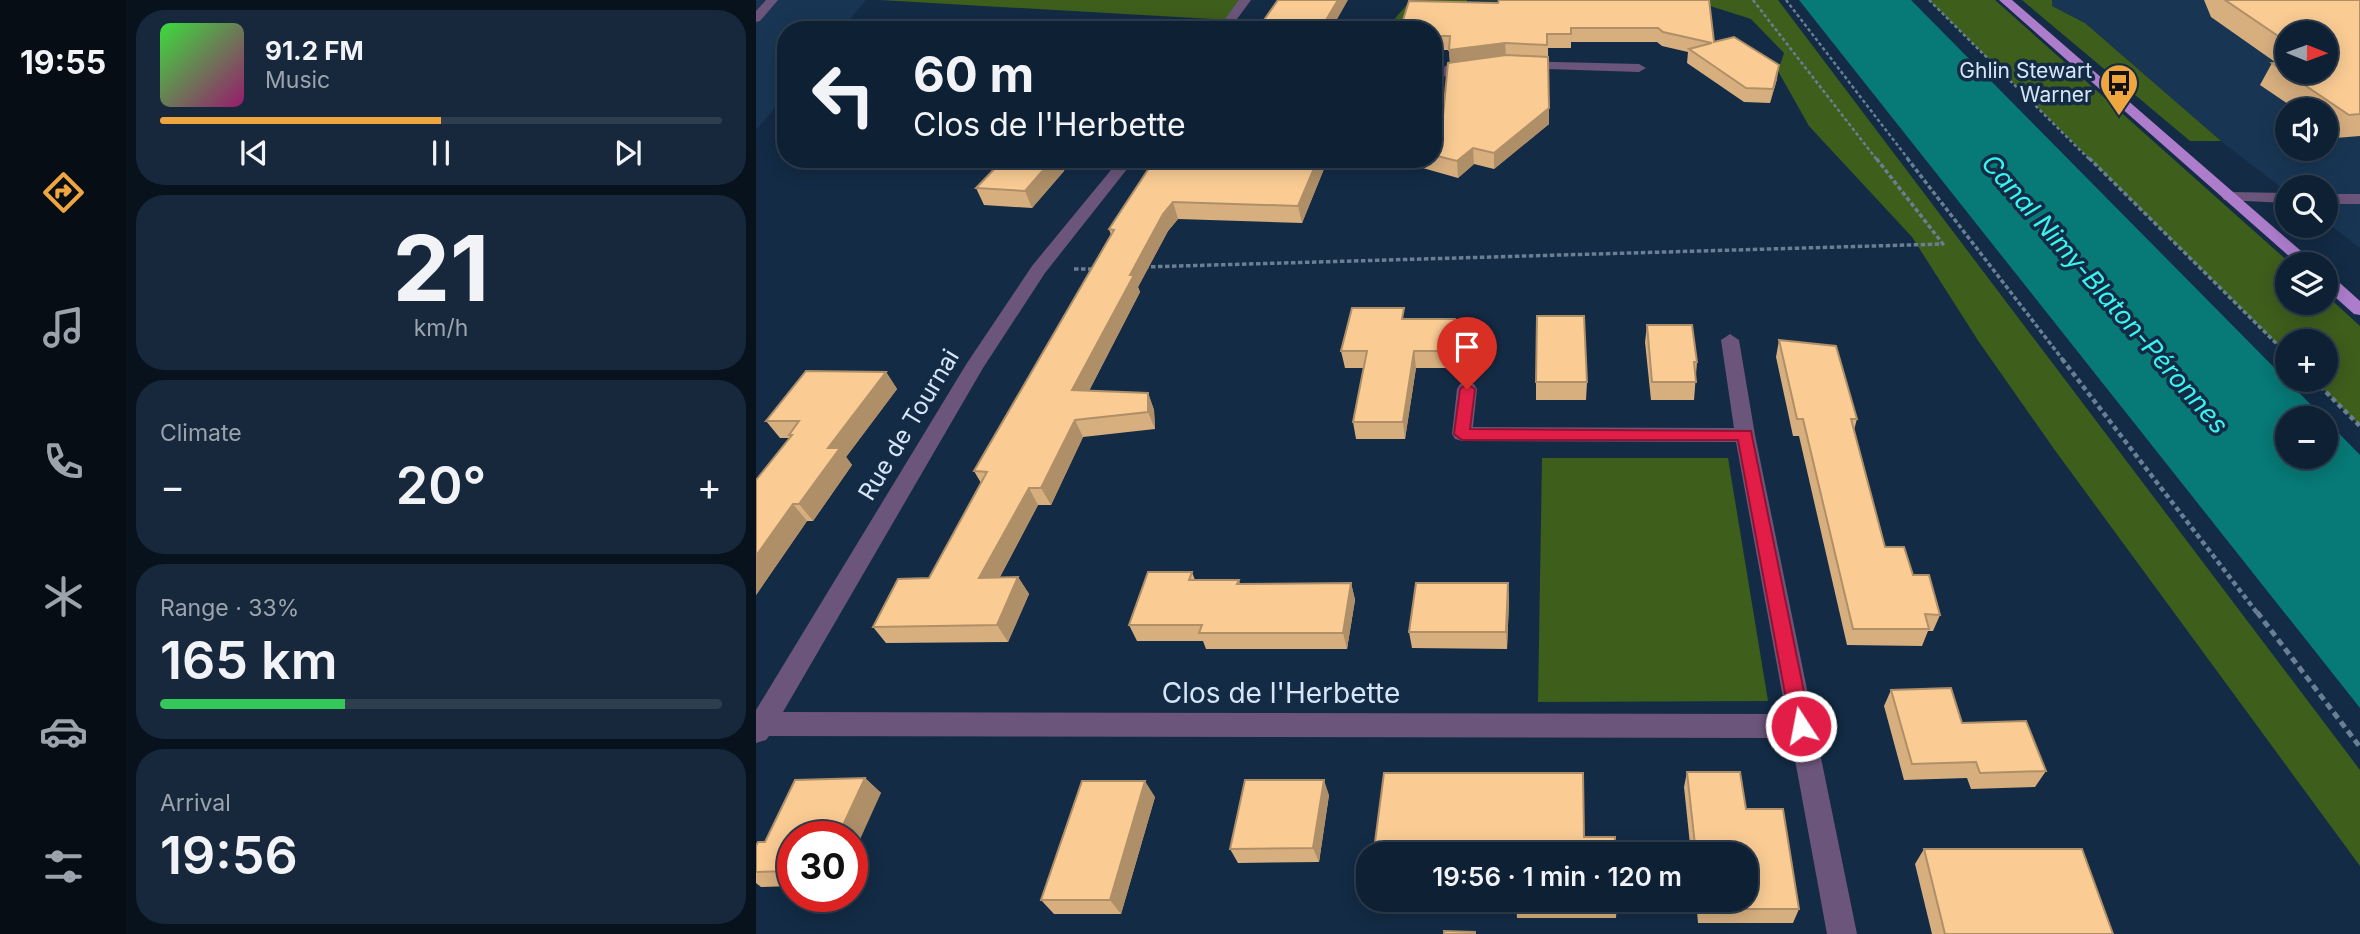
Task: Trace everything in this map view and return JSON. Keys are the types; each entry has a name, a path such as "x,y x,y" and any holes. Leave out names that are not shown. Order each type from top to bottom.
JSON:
{"main road":[{"path":"2005,0 2294,252"},
{"path":"2338,291 2360,310"}],"street":[{"path":"756,18 772,0"},
{"path":"1230,21 1245,0"},
{"path":"1442,73 1453,68 1485,64"},
{"path":"1510,65 1639,68"},
{"name":"Rue de Tournai","path":"759,729 969,374 1038,270 1121,168"},
{"path":"2230,197 2275,198"},
{"path":"2338,199 2360,200"},
{"path":"1730,340 1745,435 1842,934"},
{"path":"1467,389 1462,434 1745,435"},
{"name":"Clos de l'Herbette","path":"759,729 1801,726"}],"path":[{"path":"1136,267 1943,244 1753,0"},
{"path":"1786,0 2360,747"},
{"path":"1929,0 2275,342"},
{"path":"1038,270 1108,268"},
{"path":"2326,392 2360,426"}],"shaded area":[{"path":"756,0 866,0 848,21 777,21 777,106 756,130"},
{"path":"880,0 1245,0 1230,20"},
{"path":"1411,0 1467,0 1465,11 1434,21 1393,21"},
{"path":"1467,0 1778,0 2360,770 2360,866 2054,449 1979,342 1912,237 1809,126 1778,71 1784,53 1751,19 1704,4"},
{"path":"1929,0 1995,0 2278,252 2275,252 2275,315 2338,315 2338,306 2360,326 2360,426 2326,392 2338,392 2338,329 2275,329 2275,342"},
{"path":"2022,0 2052,0 2052,6 2085,23 2221,141 2190,141"},
{"path":"2052,0 2360,0 2360,248 2338,231 2338,175 2275,175 2275,183 2221,141 2085,23 2052,6"},
{"path":"1542,458 1728,458 1768,701 1538,702"}],"water":[{"name":"Canal Nimy-Blaton-Péronnes","path":"1799,0 1911,0 2275,368 2275,392 2298,392 2312,406 2275,406 2275,469 2338,469 2338,432 2360,455 2360,708"}],"building":[{"path":"1278,0 1338,0 1325,21 1263,21"},
{"path":"1499,0 1709,0 1714,42 1734,37 1779,65 1773,89 1746,88 1689,49 1712,43 1663,32 1658,28 1571,28 1571,34 1547,34 1547,45 1505,43 1449,50 1450,36 1442,36 1442,21 1403,21 1409,1 1498,3"},
{"path":"2225,0 2360,0 2360,114 2349,115 2338,108 2338,98 2324,98 2303,84 2338,84 2338,21 2275,21 2275,34"},
{"path":"1506,55 1548,57 1549,108 1494,153 1473,148 1457,161 1442,157 1442,117 1448,63"},
{"path":"995,168 1045,168 1025,191 976,188"},
{"path":"1149,168 1314,168 1298,206 1173,202 1163,214 1130,275 1134,275 1072,390 1148,393 1148,412 1075,420 1041,488 1029,488 979,578 1018,577 997,625 873,627 898,579 929,578 987,472 974,471 1114,230 1109,229"},
{"path":"1352,308 1404,308 1402,319 1455,319 1451,351 1414,351 1403,422 1353,422 1367,351 1341,351"},
{"path":"1537,316 1584,316 1587,382 1536,382"},
{"path":"1647,325 1692,325 1697,362 1694,362 1696,382 1652,382"},
{"path":"1779,340 1836,346 1857,419 1851,419 1885,547 1904,547 1913,575 1929,575 1940,615 1925,614 1929,629 1853,629 1803,419 1797,419"},
{"path":"806,371 886,372 828,448 840,448 799,504 793,504 756,556 756,480 792,435 789,435 799,421 766,421"},
{"path":"1148,572 1192,572 1189,580 1239,580 1237,584 1351,583 1343,633 1199,633 1202,625 1129,625"},
{"path":"1416,583 1508,583 1506,632 1409,632"},
{"path":"1951,688 1962,723 2026,721 2046,771 1980,773 1976,762 1912,764 1891,690"},
{"path":"1687,772 1740,772 1746,809 1783,809 1799,909 1758,909 1758,842 1695,842"},
{"path":"1384,773 1583,773 1584,837 1615,837 1615,842 1375,842"},
{"path":"865,778 845,821 777,821 777,871 756,872 756,846 758,842 765,842 795,780"},
{"path":"1245,780 1324,780 1313,848 1230,849"},
{"path":"1082,781 1145,781 1110,900 1041,900"},
{"path":"1924,849 2082,849 2113,934 1945,934"},
{"path":"1444,931 1475,932 1475,934 1444,934"}],"place":[{"name":"Ghlin Stewart Warner","path":"2119,117"}],"route":[{"path":"1467,389 1462,434 1745,435 1801,726"}]}
